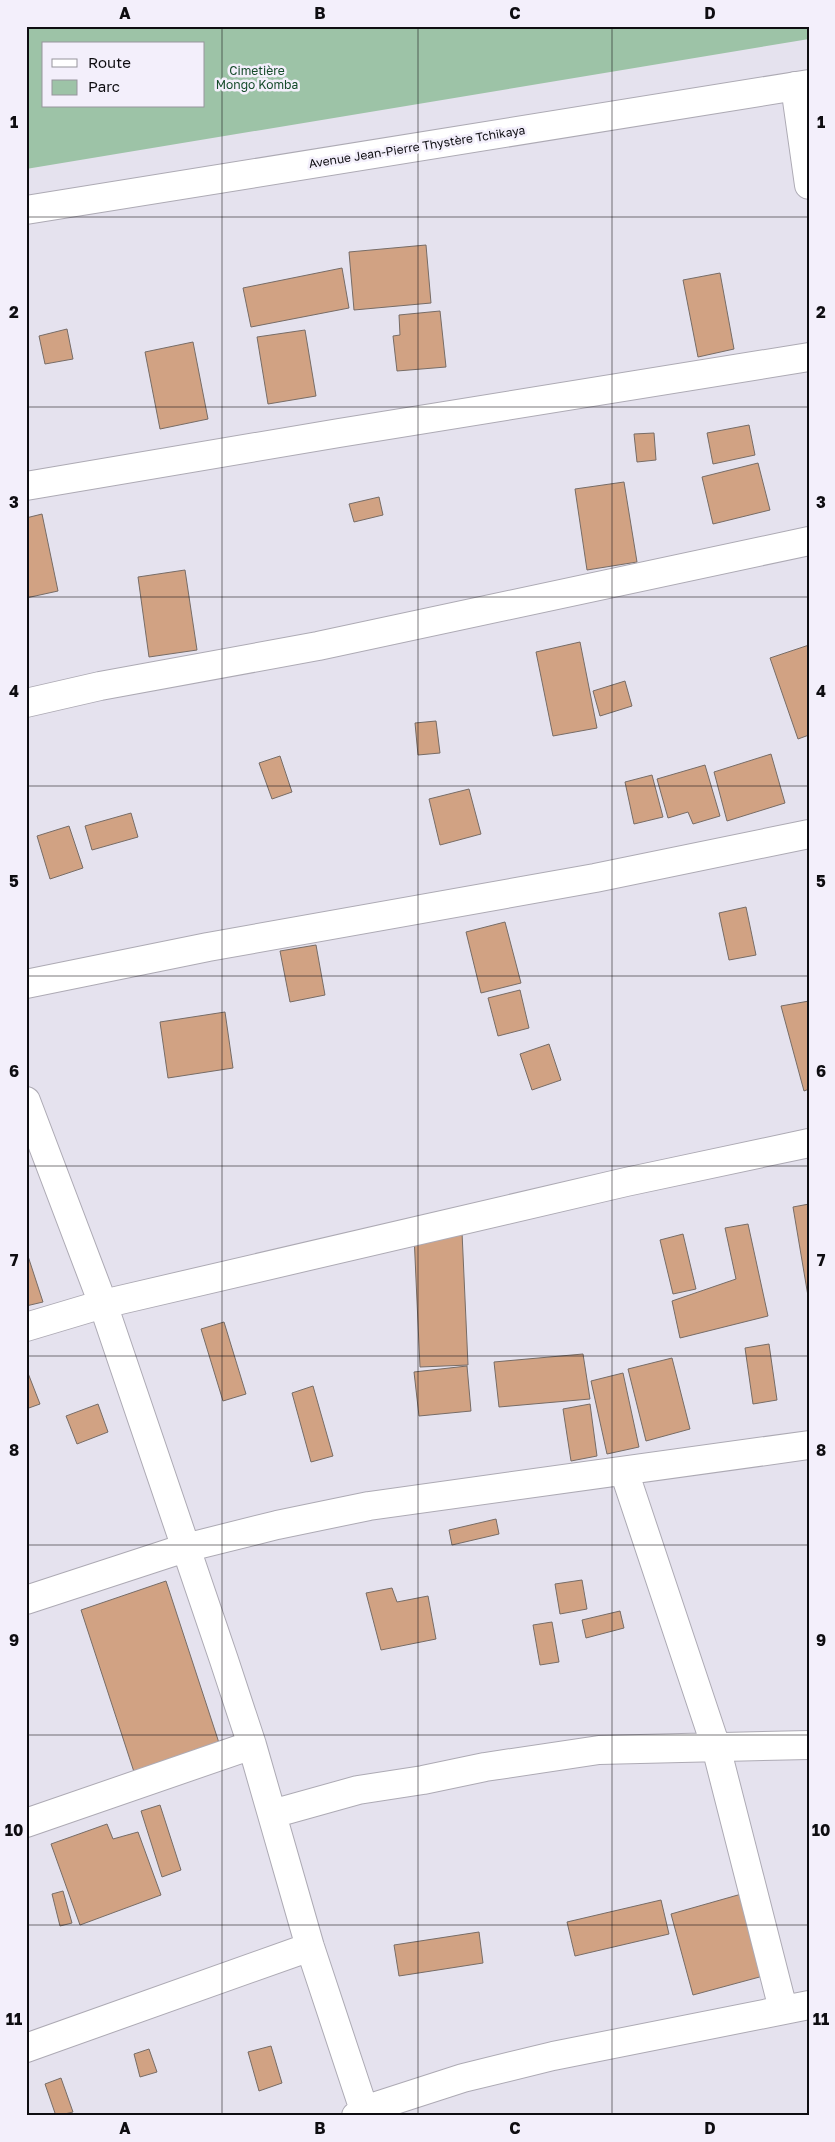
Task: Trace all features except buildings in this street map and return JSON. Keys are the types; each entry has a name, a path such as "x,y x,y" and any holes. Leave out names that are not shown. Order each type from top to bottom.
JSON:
{"street":[{"path":"802,85 809,185"},
{"name":"Avenue Jean-Pierre Thystère Tchikaya","path":"26,210 802,85"},
{"path":"26,486 348,431 809,357"},
{"path":"26,703 100,686 318,646 809,541"},
{"path":"26,984 208,947 595,878 809,834"},
{"path":"26,1101 32,1134 103,1304 252,1745 310,1947 362,2114 463,2078 796,2007 716,1747 624,1471"},
{"path":"26,1328 103,1304 626,1182 809,1143"},
{"path":"26,1600 186,1548 277,1525 369,1506 809,1445"},
{"path":"26,1822 252,1745"},
{"path":"272,1814 358,1790 423,1780 485,1767 598,1750 809,1745"},
{"path":"26,2048 310,1947"}],"green space":[{"name":"Cimetière Mongo Komba","path":"26,26 809,26 809,39 26,169"}]}
